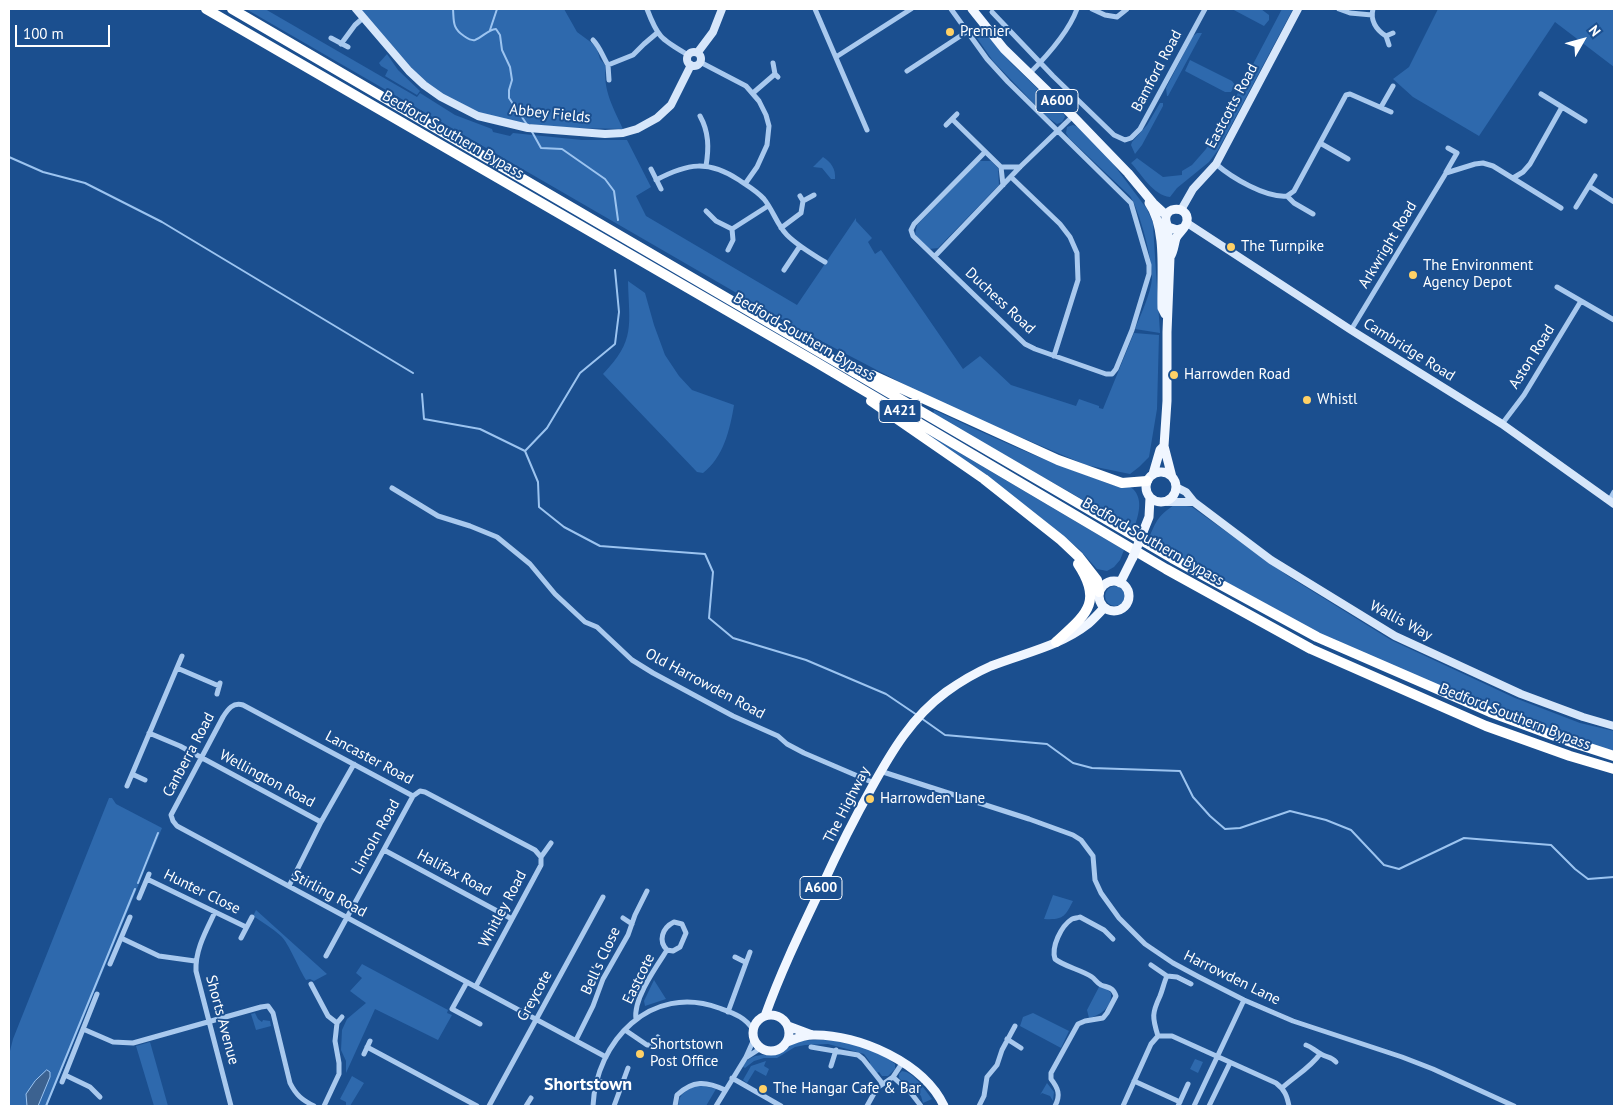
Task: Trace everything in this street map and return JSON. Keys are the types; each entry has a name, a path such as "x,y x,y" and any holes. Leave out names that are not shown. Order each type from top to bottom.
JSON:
{"highway":[{"name":"Bedford Southern Bypass","path":"206,9 814,361 1166,569 1311,649 1486,726 1570,756 1614,769"},
{"name":"Bedford Southern Bypass","path":"232,9 1172,558 1317,637 1490,712 1614,756"},
{"name":"A421","path":"821,352 1058,460 1122,483 1150,477"},
{"name":"A421","path":"814,361 984,479 1061,540 1079,557 1097,580 1100,592"},
{"name":"A421","path":"1056,642 1084,614 1088,607 1091,593 1088,580 1061,540"}],"main road":[{"name":"A600","path":"972,9 1004,49 1073,116 1166,215 1170,257 1167,318 1167,401 1164,446 1172,477"},
{"name":"A600","path":"1143,192 1154,210 1158,226 1162,308 1167,318"},
{"path":"1166,215 1176,208 1185,213 1185,226 1177,237 1170,257"},
{"path":"1168,227 1177,230 1185,226"},
{"path":"1120,583 1149,518 1150,498 1145,490 1160,450 1164,446"},
{"path":"1149,518 1174,495 1176,487 1172,477 1162,472 1150,477"},
{"path":"1150,498 1167,502"},
{"path":"1110,582 1120,583 1128,590 1129,595 1126,605 1118,611 1108,610 1104,608 1099,600 1100,592 1110,582"},
{"name":"A600","path":"1056,642 1089,623 1104,608"},
{"name":"The Highway","path":"765,1016 794,944 852,823 898,741 924,710 964,680 992,666 1056,642"},
{"path":"773,995 778,1016 788,1026 812,1035 833,1036 852,1040 880,1050 903,1062 930,1085 944,1106"},
{"path":"778,1016 765,1016 757,1021 754,1035 761,1048 778,1050 787,1042 812,1035"},
{"path":"787,1042 789,1037 788,1026"}],"street":[{"name":"Abbey Fields","path":"356,9 409,71 424,85 459,108 498,122 548,130 605,134 623,133 648,124 664,112 677,95 691,65"},
{"path":"647,9 657,34 688,55"},
{"path":"698,52 713,32 722,9"},
{"path":"815,9 867,130"},
{"path":"836,57 911,9"},
{"path":"951,9 987,59 1058,132"},
{"path":"1029,74 1051,51 1077,9"},
{"path":"1092,9 1105,15 1117,17 1127,9"},
{"name":"Bamford Road","path":"1040,62 1114,135 1125,140 1131,138 1140,129 1205,9"},
{"name":"Eastcotts Road","path":"1181,210 1193,189 1216,164 1298,9"},
{"path":"1339,9 1350,13 1372,12 1378,29 1386,36 1389,45"},
{"path":"992,12 1040,62"},
{"path":"341,44 355,25 363,18"},
{"path":"907,71 968,32"},
{"path":"1386,36 1393,33"},
{"path":"608,65 633,56 657,34"},
{"path":"331,38 348,47"},
{"path":"593,40 598,44 603,58 608,65 609,80"},
{"path":"688,55 692,52 698,52"},
{"path":"688,55 688,61 691,65 696,66 701,58 698,52"},
{"path":"700,62 737,81 753,93 766,115 769,135 764,154 745,184"},
{"path":"753,93 776,75 773,63"},
{"path":"1381,107 1393,86"},
{"path":"1287,196 1294,191 1346,95 1350,94 1392,112"},
{"path":"1542,94 1585,121"},
{"path":"1513,178 1523,172 1530,164 1562,107"},
{"path":"946,125 957,114"},
{"path":"700,116 707,122 706,166"},
{"path":"935,256 1020,167 1073,116"},
{"path":"952,119 1001,167 1020,167"},
{"name":"Duchess Road","path":"984,152 914,224 911,230 913,236 1025,344 1106,374 1112,374 1116,369 1132,330 1148,278 1149,265 1131,203 1058,132"},
{"path":"1320,143 1348,158"},
{"name":"Arkwright Road","path":"1351,330 1457,154 1448,148"},
{"path":"1446,173 1484,163 1513,178 1561,208"},
{"path":"1216,164 1224,171 1270,194 1287,196 1294,204 1313,214"},
{"path":"656,180 682,168 706,166 718,168 757,192 782,228 800,246 825,262"},
{"path":"1001,167 1003,185"},
{"path":"651,169 660,189"},
{"path":"1576,207 1595,176"},
{"path":"1011,177 1060,224 1070,238 1077,253 1078,280 1054,356"},
{"path":"1589,186 1614,202"},
{"path":"782,228 801,212 802,198 814,195"},
{"path":"732,229 768,206"},
{"path":"706,212 716,221 732,229"},
{"name":"Cambridge Road","path":"1185,226 1502,424 1612,502"},
{"path":"728,250 733,240 732,229"},
{"path":"784,270 800,246"},
{"path":"1558,287 1614,320"},
{"name":"Aston Road","path":"1502,424 1524,396 1581,301"},
{"name":"Wallis Way","path":"1176,487 1186,492 1194,502 1278,564 1395,636 1521,694 1583,717 1614,726"},
{"name":"Old Harrowden Road","path":"392,488 438,516 497,537 530,564 555,594 585,622 597,627 632,660 653,673 733,716 778,736 787,744 804,753 874,783"},
{"path":"1612,502 1614,492"},
{"path":"1167,502 1194,502"},
{"path":"127,786 182,656"},
{"path":"177,668 220,685 216,694"},
{"name":"Canberra Road","path":"173,821 171,816 173,810 201,757 223,717 229,708 235,704"},
{"name":"Lancaster Road","path":"235,704 244,705 413,796 420,791 425,792 535,850 541,857"},
{"name":"Wellington Road","path":"149,733 180,746 321,822"},
{"path":"288,886 354,764"},
{"name":"Harrowden Lane","path":"880,771 1073,835 1081,840 1093,856 1095,880 1101,893 1119,918 1145,944 1173,963 1244,1000 1292,1021 1433,1069 1514,1106"},
{"path":"132,774 145,780"},
{"name":"Lincoln Road","path":"326,956 413,796"},
{"name":"Stirling Road","path":"173,821 177,826 606,1057"},
{"name":"Whitley Road","path":"476,986 541,865 541,857 551,843"},
{"name":"Halifax Road","path":"384,850 512,919"},
{"name":"Hunter Close","path":"139,898 148,876 246,927"},
{"name":"Bell's Close","path":"576,1040 593,1006 603,979 628,935 647,892"},
{"name":"Greycote","path":"489,1106 603,897"},
{"name":"Shorts Avenue","path":"215,912 195,961 197,979 230,1094 231,1106"},
{"path":"110,964 130,917"},
{"name":"Hunter Close","path":"241,938 252,917"},
{"path":"1055,1106 1058,1099 1058,1090 1050,1079 1073,1031 1078,1024 1103,1018 1116,996 1114,990 1108,986 1099,984 1092,977 1069,965 1058,962 1055,959 1054,950 1062,930 1072,919 1080,917 1106,927 1114,939"},
{"path":"623,918 632,924"},
{"path":"680,922 686,932 684,942 678,949 673,951 667,950 663,946 661,937 670,923 680,922"},
{"path":"121,938 159,956 195,961"},
{"name":"Eastcote","path":"636,1020 635,1012 637,1005 652,974 667,950"},
{"path":"728,1012 750,952"},
{"path":"735,957 745,962"},
{"path":"1151,965 1167,976 1191,984"},
{"path":"1158,1036 1154,1023 1155,1004 1167,976"},
{"path":"467,982 452,1009 480,1024"},
{"path":"311,984 328,1016 338,1023"},
{"path":"62,1082 97,994"},
{"path":"1194,1106 1244,1000"},
{"path":"593,1106 596,1080 606,1057 616,1041 636,1020 653,1008 676,1002 698,1002 744,1018 750,1025 754,1035 746,1057 716,1106"},
{"path":"83,1029 113,1042 133,1043 261,1006 270,1007 290,1083 301,1100 314,1106"},
{"path":"324,1106 339,1074 339,1063 334,1041 338,1023 342,1017"},
{"path":"979,1106 984,1096 987,1077 997,1066 1002,1050 1015,1026"},
{"path":"625,1030 647,1046 653,1045 658,1037"},
{"path":"1123,1106 1151,1044 1158,1036 1172,1036 1276,1083 1287,1095 1289,1106"},
{"path":"1007,1040 1021,1048"},
{"path":"364,1054 370,1041"},
{"path":"1306,1045 1336,1062"},
{"path":"367,1047 477,1106"},
{"path":"811,1047 858,1055 882,1084"},
{"path":"746,1057 761,1048"},
{"path":"831,1066 836,1050"},
{"path":"1282,1088 1300,1071 1311,1066 1320,1054"},
{"path":"867,1106 882,1084 893,1077 903,1062"},
{"path":"1208,1106 1230,1062"},
{"path":"614,1106 628,1068"},
{"path":"65,1075 90,1087 100,1097"},
{"path":"893,1077 911,1093 920,1106"},
{"path":"732,1078 781,1106"},
{"path":"596,1080 620,1088"},
{"path":"1134,1081 1179,1104 1188,1084"},
{"path":"675,1106 677,1095 698,1082 725,1090"},
{"path":"526,1106 530,1098"}],"shaded area":[{"path":"246,9 265,9 417,97 420,93 455,115 492,129 493,132 510,136 513,133 582,140 627,140 651,187 636,196 646,216 797,305 856,218 856,221 872,238 868,242 875,254 881,250 963,369 980,356 1011,385 1076,406 1079,399 1103,409 1134,333 1159,335 1157,409 1149,457 1130,474 1086,465 938,402 804,332"},
{"path":"359,9 564,9 577,32 596,46 600,59 606,66 607,91 623,129 561,127 520,123 500,119 461,106 443,95 417,74"},
{"path":"1232,9 1261,9 1269,15 1269,20 1264,26"},
{"path":"1282,9 1293,9 1218,150 1209,162 1177,188 1170,197 1158,193 1131,163 1137,158 1163,177 1182,175 1182,171 1192,165 1206,149 1218,127 1223,129 1220,127"},
{"path":"1438,9 1614,9 1614,67 1555,22 1479,136 1413,97 1393,79 1409,67"},
{"path":"979,26 1012,64 1064,114 1065,117 1062,122 1057,124 1047,117 993,61 972,31"},
{"path":"1197,33 1202,33 1167,96 1166,88 1193,36"},
{"path":"387,54 398,70 420,91 417,95 385,76 388,70 379,63"},
{"path":"1190,60 1232,81 1235,85 1231,92 1225,92 1185,71"},
{"path":"1160,103 1163,103 1163,106 1142,145 1135,154 1131,145 1132,142 1147,125"},
{"path":"1073,125 1078,127 1108,157 1147,209 1153,223 1160,333 1135,329 1148,297 1152,270 1148,248 1134,203 1130,196 1069,138 1066,133 1067,127"},
{"path":"823,157 832,166 835,172 835,179 831,179 822,168 813,167"},
{"path":"979,161 991,161 998,168 999,185 938,248 929,249 915,235 917,225"},
{"path":"628,281 645,293 665,355 679,376 692,390 734,405 728,434 721,451 716,460 703,473 697,472 603,374 614,362 626,341 629,321"},
{"path":"934,410 1056,464 1110,484 1131,488 1136,493 1139,503 1134,529 933,414"},
{"path":"931,436 1124,550 1120,560 1107,571 1097,569 1079,549 1030,509 929,438"},
{"path":"1176,504 1192,507 1288,576 1391,640 1515,698 1580,723 1614,731 1614,751 1575,740 1491,710 1318,633 1172,552 1149,538 1159,518"},
{"path":"1111,586 1119,586 1125,592 1125,600 1119,606 1111,606 1105,600 1105,592"},
{"path":"109,798 112,798 116,804 162,828 47,1106 9,1106 9,1055 13,1039"},
{"path":"1053,895 1073,901 1063,916 1055,919 1044,919"},
{"path":"256,910 327,974 314,981 306,980 284,939 253,916"},
{"path":"362,964 448,1010 447,1013 452,1015 438,1040 375,1009 346,1073 346,1061 341,1050 342,1030 347,1019 366,1003 350,991 362,978 356,973"},
{"path":"654,980 666,999 645,1006 644,1001"},
{"path":"1099,987 1107,989 1111,993 1110,1002 1105,1010 1089,1018 1087,1010"},
{"path":"255,1013 262,1022 263,1020 270,1021 271,1026 256,1030 251,1014"},
{"path":"1033,1013 1069,1031 1061,1048 1020,1026 1023,1017"},
{"path":"798,1041 837,1041 861,1046 884,1056 895,1064 895,1069 888,1076 882,1076 870,1065 864,1054 828,1044 795,1047 777,1058 764,1058 754,1061 745,1068 742,1066 746,1061 755,1056 781,1052"},
{"path":"150,1042 168,1106 154,1106 136,1046"},
{"path":"1195,1059 1203,1062 1198,1073 1190,1069"},
{"path":"766,1061 764,1066 769,1069 766,1076 755,1070 747,1083 743,1080 751,1066"},
{"path":"47,1070 50,1072 50,1077 38,1106 27,1106 26,1094 35,1081"},
{"path":"902,1071 915,1078 932,1099 923,1103 921,1096 911,1084 906,1085 899,1078 899,1074"},
{"path":"352,1076 364,1083 350,1106 346,1106 346,1102 340,1099"},
{"path":"1047,1083 1054,1092 1053,1101 1050,1096 1042,1093 1040,1095"},
{"path":"699,1085 716,1089 706,1106 678,1106 684,1092"}],"waterway":[{"path":"453,9 457,30 468,38 475,40 496,29 500,35 502,50 510,67 512,80 509,98 528,126"},
{"path":"490,30 497,9"},
{"path":"531,130 541,148 562,149 605,179 614,191 618,220"},
{"path":"9,157 43,172 85,183 162,222 413,373"},
{"path":"615,270 619,312 615,344 580,373 547,428 525,451 538,482 539,507 564,527 600,546 705,554 713,572 709,618 733,638 806,660 886,694 917,715"},
{"path":"422,394 424,419 480,429 525,451"},
{"path":"921,718 945,735 1047,744 1073,763 1092,768 1180,771 1193,797 1225,829 1240,828 1290,811 1326,820 1351,830 1384,865 1399,869 1464,838 1551,845 1588,879 1614,877"},
{"path":"138,883 158,833"},
{"path":"46,1106 135,889"}],"place":[{"name":"Premier","path":"950,32"},
{"name":"The Turnpike","path":"1231,247"},
{"name":"The Environment Agency Depot","path":"1413,275"},
{"name":"Harrowden Road","path":"1174,375"},
{"name":"Whistl","path":"1307,400"},
{"name":"Harrowden Lane","path":"870,799"},
{"name":"Shortstown Post Office","path":"640,1054"},
{"name":"The Hangar Cafe & Bar","path":"763,1089"}],"district":[{"name":"Shortstown","path":"588,1085"}]}
